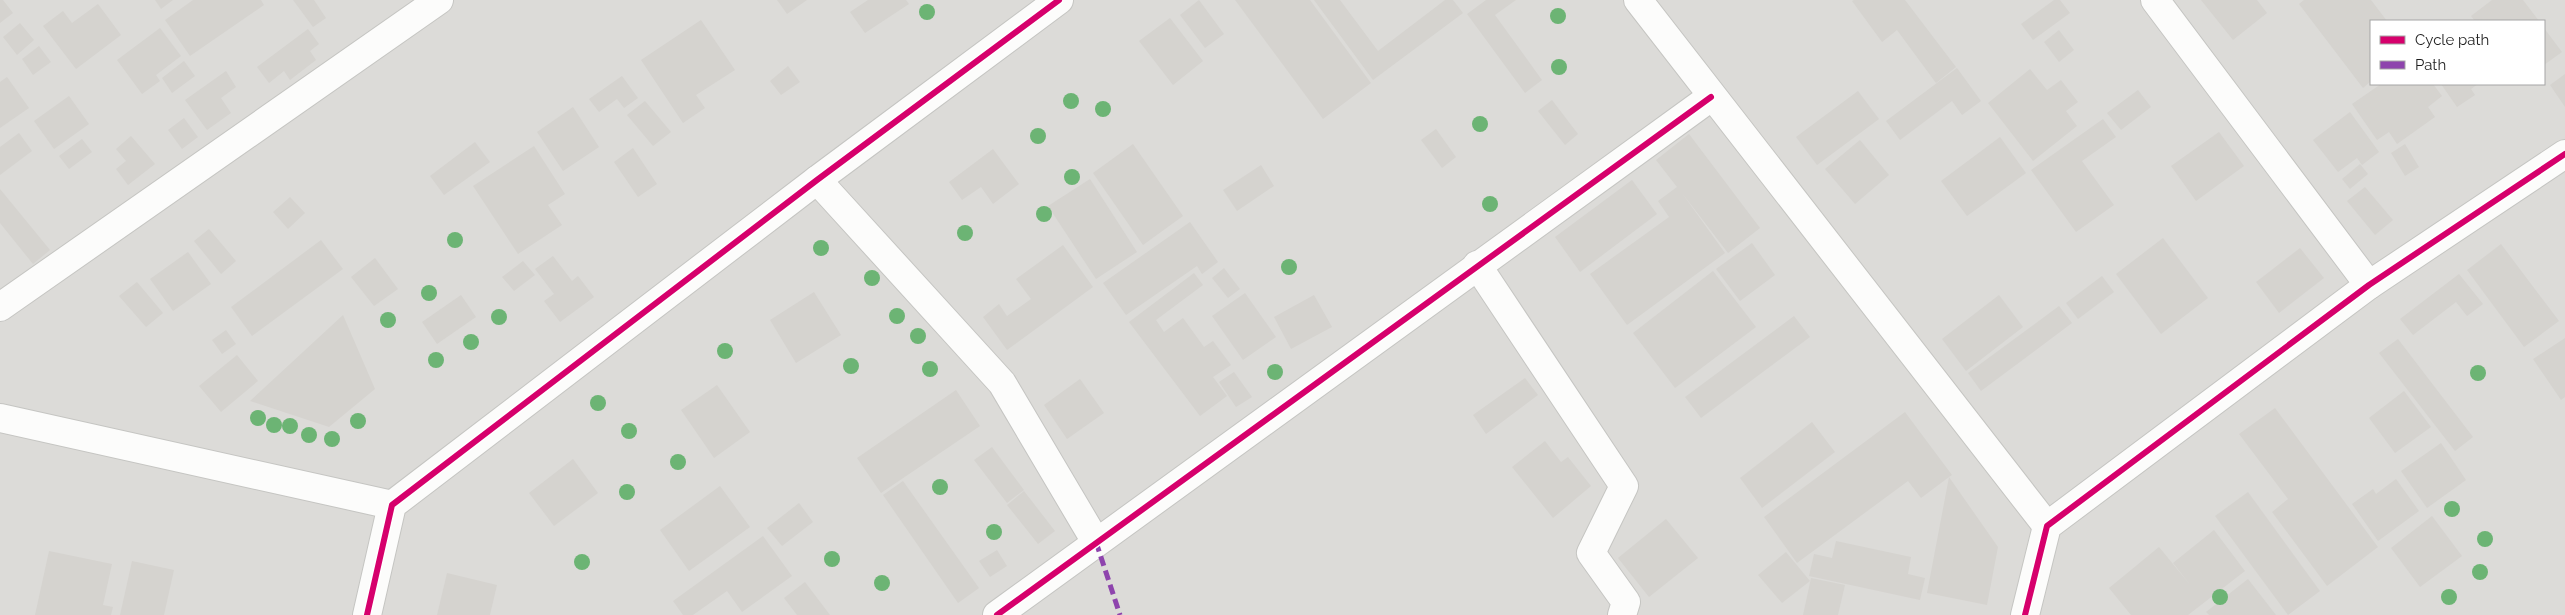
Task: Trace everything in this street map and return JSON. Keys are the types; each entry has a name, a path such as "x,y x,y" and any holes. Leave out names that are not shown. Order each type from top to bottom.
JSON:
{"street":[{"path":"0,307 439,0"},
{"path":"367,615 392,505 817,180 1058,0"},
{"path":"1638,0 2047,526"},
{"path":"2155,0 2369,285"},
{"path":"997,615 1477,264 1711,96"},
{"path":"2025,615 2047,526 2369,285 2565,154"},
{"path":"817,180 1002,383 1096,542"},
{"path":"1477,264 1624,486 1591,553 1626,602 1622,615"},
{"path":"0,418 392,505"}],"shaded area":[{"path":"0,0 2565,0 2565,615 0,615"}],"building":[{"path":"0,0 3,0 13,13 0,23"},
{"path":"155,0 173,0 161,9"},
{"path":"193,0 261,0 264,5 190,56 165,20"},
{"path":"293,0 314,0 326,18 313,27"},
{"path":"777,0 807,0 787,14"},
{"path":"868,0 906,0 909,4 865,33 850,12"},
{"path":"1199,0 1224,34 1205,48 1180,15"},
{"path":"1235,0 1310,0 1371,83 1323,119"},
{"path":"1314,0 1340,0 1378,51 1445,0 1453,0 1463,13 1373,80"},
{"path":"1486,0 1516,0 1495,15 1542,80 1525,93 1467,14"},
{"path":"1905,0 1956,67 1936,83 1897,30 1882,42 1852,1"},
{"path":"2054,0 2060,0 2070,13 2033,40 2021,24"},
{"path":"2201,0 2257,0 2267,13 2233,40"},
{"path":"2304,0 2371,0 2386,20 2370,20 2370,82 2363,88 2299,4"},
{"path":"2492,0 2523,0 2538,20 2474,20 2471,16"},
{"path":"98,4 121,35 76,69 43,26 63,11 72,23"},
{"path":"1170,18 1203,61 1173,85 1139,41"},
{"path":"701,20 735,70 696,95 705,108 683,123 641,60"},
{"path":"20,23 34,40 17,55 3,37"},
{"path":"160,28 181,56 156,75 160,81 142,94 117,60"},
{"path":"308,29 319,44 310,51 316,60 290,80 284,71 269,83 257,67"},
{"path":"2545,29 2562,52 2545,64"},
{"path":"2059,30 2074,50 2059,62 2044,42"},
{"path":"39,46 51,62 33,75 22,59"},
{"path":"184,61 195,76 172,93 162,78"},
{"path":"788,66 800,82 781,95 770,81"},
{"path":"1957,68 1981,101 1962,115 1952,101 1900,140 1886,121"},
{"path":"2030,69 2047,90 2061,80 2078,102 2066,111 2077,126 2033,161 1988,103"},
{"path":"226,71 236,87 221,98 231,113 207,130 185,100"},
{"path":"2565,74 2565,107 2550,85"},
{"path":"622,76 638,98 624,108 617,99 599,112 589,99"},
{"path":"7,77 29,108 0,128 0,82"},
{"path":"2380,85 2434,85 2442,96 2428,107 2435,117 2397,144 2389,132 2377,140 2352,104"},
{"path":"2442,85 2477,85 2471,89 2475,95 2457,107"},
{"path":"2138,90 2151,107 2121,130 2107,113"},
{"path":"1858,91 1879,119 1817,165 1796,137"},
{"path":"69,96 89,124 54,149 34,121"},
{"path":"1552,100 1578,134 1565,145 1538,111"},
{"path":"645,101 671,132 653,146 627,115"},
{"path":"573,107 599,147 563,171 537,132"},
{"path":"2350,112 2379,152 2362,165 2357,158 2338,172 2313,140"},
{"path":"184,118 198,137 182,149 168,130"},
{"path":"2103,119 2116,137 2082,161 2114,205 2076,232 2031,170"},
{"path":"1436,129 1456,157 1442,168 1421,140"},
{"path":"2219,132 2244,166 2196,201 2171,166"},
{"path":"19,133 32,151 0,175 0,147"},
{"path":"1689,134 1760,228 1728,253 1682,193 1725,253 1627,325 1590,274 1669,217 1658,201 1677,187 1656,160"},
{"path":"131,136 155,164 128,185 116,169 126,161 116,149"},
{"path":"2000,137 2026,173 1967,216 1941,181"},
{"path":"82,139 92,152 69,169 59,156"},
{"path":"1860,140 1889,175 1855,204 1825,169"},
{"path":"475,142 490,162 444,195 430,176"},
{"path":"1133,144 1183,216 1143,245 1093,173"},
{"path":"2405,144 2419,167 2405,176 2391,153"},
{"path":"534,146 565,194 548,205 562,225 518,254 473,186"},
{"path":"633,148 657,184 638,197 614,162"},
{"path":"993,149 1019,184 993,204 981,187 962,200 949,182"},
{"path":"2360,164 2368,174 2350,189 2342,179"},
{"path":"1261,165 1274,186 1237,211 1223,190"},
{"path":"1090,179 1137,252 1096,279 1048,206"},
{"path":"1632,180 1657,214 1580,272 1555,237"},
{"path":"2365,187 2393,220 2375,235 2347,201"},
{"path":"0,189 50,250 33,264 0,223"},
{"path":"290,197 305,213 288,229 273,212"},
{"path":"1190,222 1218,262 1202,274 1197,266 1126,315 1103,283"},
{"path":"209,229 236,261 221,274 194,241"},
{"path":"2163,238 2208,298 2161,334 2116,274"},
{"path":"321,240 343,269 252,336 231,307"},
{"path":"1752,243 1775,275 1740,301 1716,269"},
{"path":"2501,244 2559,321 2524,347 2467,270"},
{"path":"1063,245 1093,287 1007,350 983,317 999,304 1007,316 1031,299 1016,279"},
{"path":"2300,248 2324,278 2279,313 2256,282"},
{"path":"188,252 211,284 173,311 150,279"},
{"path":"553,256 572,281 578,276 594,297 560,322 544,301 554,294 535,269"},
{"path":"375,258 398,289 374,306 351,277"},
{"path":"523,261 535,275 514,291 502,277"},
{"path":"1224,268 1240,289 1228,298 1212,278"},
{"path":"1713,271 1756,327 1675,388 1633,333"},
{"path":"1194,273 1203,285 1156,320 1164,332 1183,318 1204,347 1213,341 1231,365 1213,377 1227,396 1200,416 1129,322"},
{"path":"2459,274 2483,304 2467,316 2456,302 2413,335 2400,319"},
{"path":"2102,276 2114,292 2078,319 2066,303"},
{"path":"137,282 163,313 146,327 119,296"},
{"path":"814,292 841,335 796,363 770,320"},
{"path":"1245,293 1276,337 1243,360 1212,316"},
{"path":"461,295 476,317 437,344 422,322"},
{"path":"1314,295 1332,327 1291,349 1274,317"},
{"path":"1999,295 2023,327 1966,371 1942,339"},
{"path":"2059,306 2072,323 1981,391 1968,373"},
{"path":"343,315 375,389 329,427 250,401"},
{"path":"1794,316 1810,337 1701,418 1685,397"},
{"path":"226,330 236,344 222,354 212,340"},
{"path":"2565,338 2565,397 2561,400 2533,359"},
{"path":"2398,339 2473,437 2455,451 2379,353"},
{"path":"237,355 258,381 221,412 199,386"},
{"path":"1234,372 1252,397 1236,407 1219,382"},
{"path":"1525,378 1538,395 1486,434 1473,415"},
{"path":"1080,379 1104,413 1067,439 1044,405"},
{"path":"717,385 750,432 714,458 681,410"},
{"path":"956,390 980,426 881,493 857,458"},
{"path":"2404,391 2431,427 2395,453 2369,418"},
{"path":"2275,408 2378,547 2327,586 2272,512 2288,499 2239,434"},
{"path":"1905,412 1952,475 1921,498 1908,481 1797,563 1764,517"},
{"path":"1812,422 1835,452 1762,508 1740,478"},
{"path":"1545,441 1561,462 1568,457 1591,486 1553,518 1512,467"},
{"path":"2441,443 2466,480 2427,508 2401,471"},
{"path":"992,447 1024,490 1007,503 974,460"},
{"path":"573,459 598,493 554,526 529,493"},
{"path":"1949,477 1998,547 1987,605 1927,593"},
{"path":"2396,479 2419,511 2378,541 2352,504 2373,489 2376,494"},
{"path":"903,481 979,588 958,603 883,495"},
{"path":"720,486 750,527 689,571 660,530"},
{"path":"1024,491 1055,531 1038,544 1007,505"},
{"path":"2248,492 2320,591 2288,615 2215,516"},
{"path":"799,503 813,522 782,546 767,528"},
{"path":"2432,516 2462,556 2420,587 2391,548"},
{"path":"1666,519 1698,558 1649,597 1618,558"},
{"path":"2214,530 2245,571 2188,615 2131,615 2109,588 2159,547 2191,586 2173,563"},
{"path":"763,536 792,576 742,612 727,591 693,615 683,615 673,601"},
{"path":"1836,541 1911,557 1908,574 1925,578 1920,600 1809,576 1814,554 1832,558"},
{"path":"997,550 1007,566 990,577 979,561"},
{"path":"49,551 112,564 103,605 113,607 111,615 35,615"},
{"path":"1786,552 1810,581 1782,603 1758,575"},
{"path":"132,561 174,570 164,615 120,615"},
{"path":"447,573 497,585 490,615 437,615"},
{"path":"1811,578 1845,585 1838,615 1803,615"},
{"path":"2248,579 2276,615 2209,615 2206,612"},
{"path":"805,582 830,615 797,615 784,598"}],"marked path":[{"path":"1096,542 1120,615"}],"cycle path":[{"path":"367,615 392,505 817,180 1059,0"},
{"path":"997,615 1711,97"},
{"path":"2025,615 2047,526 2369,285 2565,154"}]}
